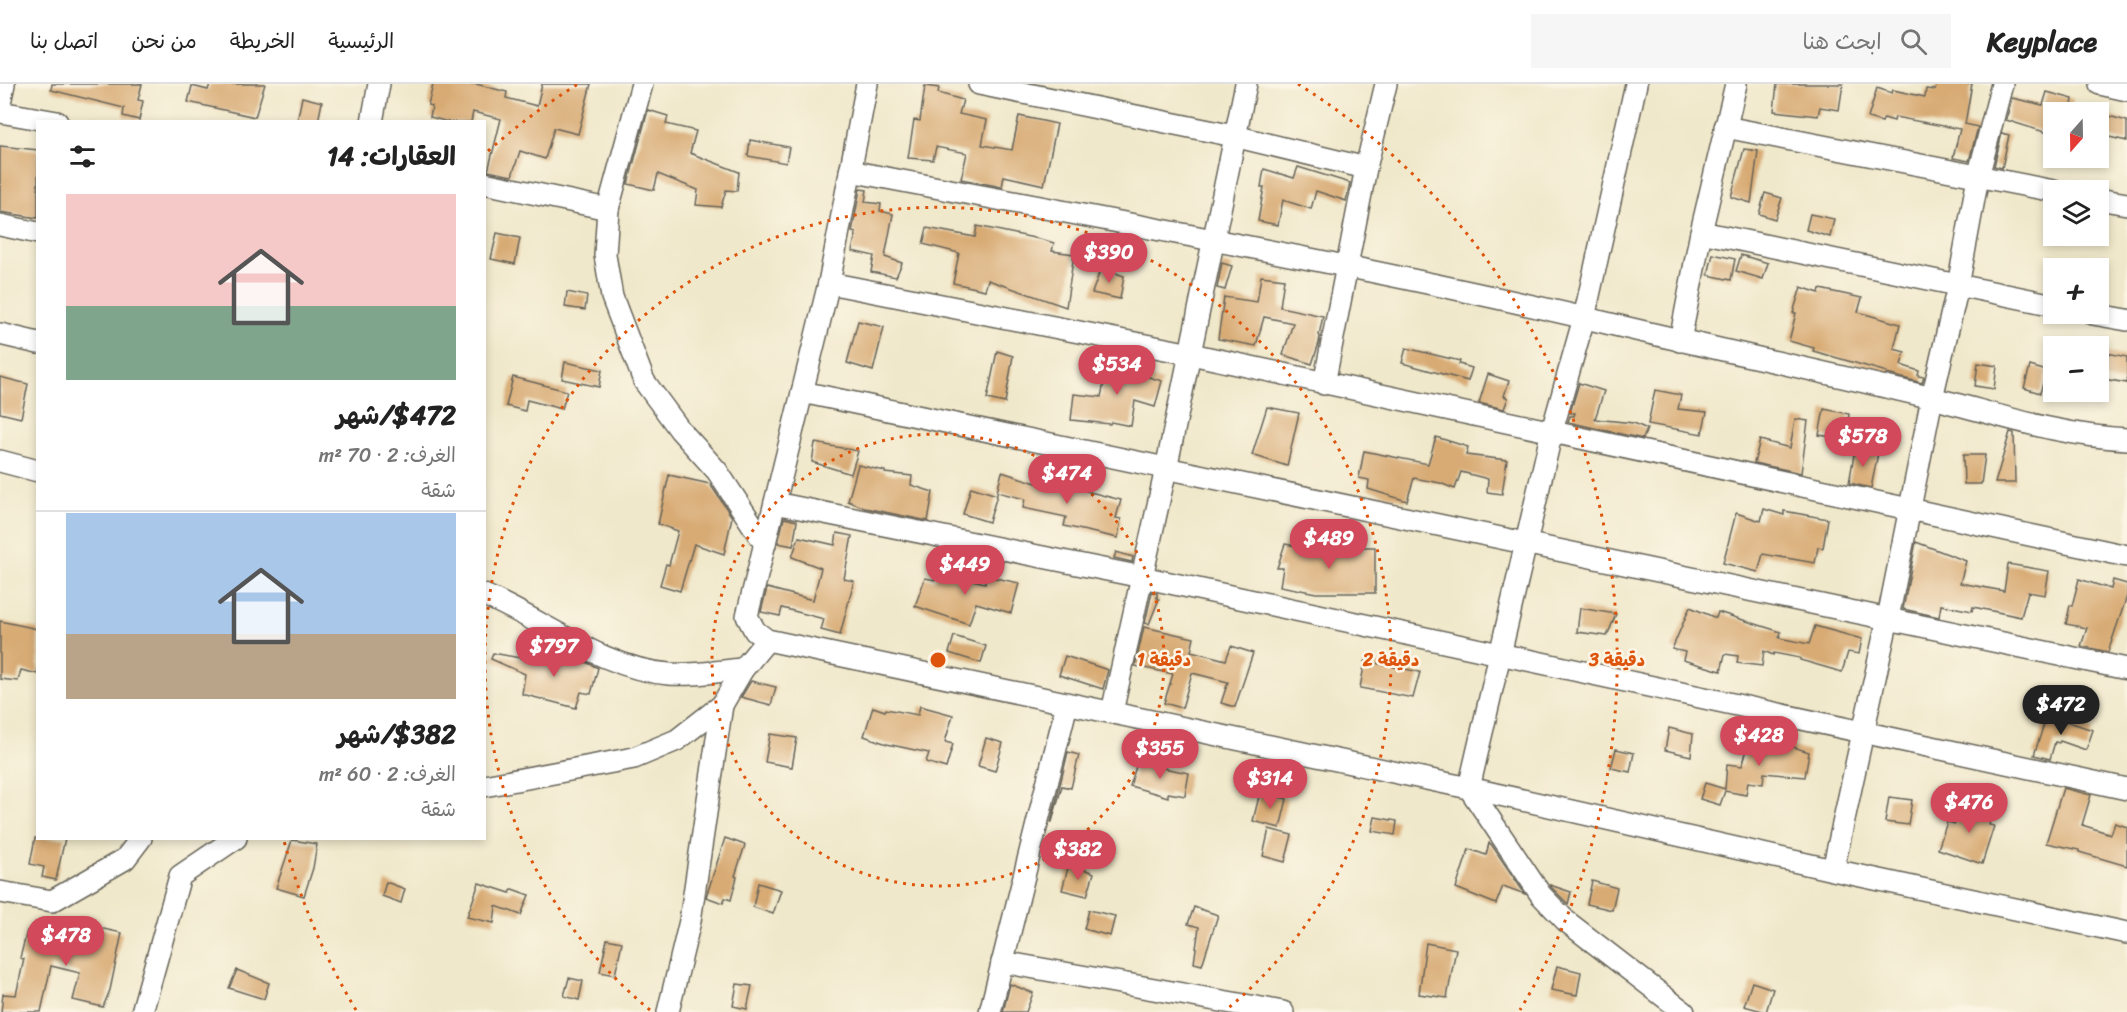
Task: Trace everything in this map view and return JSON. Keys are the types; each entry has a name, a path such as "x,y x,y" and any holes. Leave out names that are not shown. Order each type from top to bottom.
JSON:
{"street":[{"path":"0,103 4,84"},
{"path":"372,120 380,84"},
{"path":"642,84 608,208 604,255 612,297 644,381 680,430 717,471 765,544"},
{"path":"867,84 829,283 747,616 755,631 767,640 1469,788 2127,933"},
{"path":"979,84 1234,136 1366,168"},
{"path":"1112,712 1191,354 1212,241 1246,84"},
{"path":"1324,384 1366,168 1386,84"},
{"path":"1636,84 1584,318 1552,431 1469,788 1540,895 1566,921 1683,1012"},
{"path":"1680,340 1701,232 1736,84"},
{"path":"1833,870 1865,731 1932,398 1958,286 1978,177 2002,84"},
{"path":"2100,84 2127,90"},
{"path":"0,112 46,120"},
{"path":"1725,127 2043,189"},
{"path":"850,171 1347,266 1932,398 2024,424 2107,438 2127,439"},
{"path":"486,183 608,208"},
{"path":"2109,201 2127,204"},
{"path":"0,225 36,233"},
{"path":"1701,232 2043,303"},
{"path":"829,283 1191,354 2127,556"},
{"path":"2109,317 2127,320"},
{"path":"0,334 36,343"},
{"path":"802,392 2127,669"},
{"path":"0,461 36,470"},
{"path":"775,503 1142,577 2127,789"},
{"path":"486,597 516,609 589,649 630,667 671,674 743,669"},
{"path":"668,1012 690,921 722,705 743,669 767,640"},
{"path":"990,1012 1067,704"},
{"path":"486,786 634,758 677,740 722,705"},
{"path":"0,892 52,901 124,859 139,840"},
{"path":"142,1012 180,876 233,840"},
{"path":"1002,962 1284,1012"}],"building":[{"path":"52,84 142,84 138,100 143,101 139,120 123,116 124,108 51,90"},
{"path":"210,84 265,84 255,117 188,102 192,86 208,90"},
{"path":"433,84 476,84 507,92 506,98 537,106 542,84 591,84 578,134 554,128 545,159 520,151 512,176 488,171 501,119 473,112 471,120 441,120 430,117 432,106 428,105"},
{"path":"1777,84 1843,84 1839,110 1820,107 1818,116 1774,111"},
{"path":"1937,84 1972,84 1965,124 1978,127 1969,161 1953,158 1960,129 1895,117 1894,121 1884,118 1882,122 1868,118 1877,88 1892,93 1893,90 1925,97 1926,89 1935,90"},
{"path":"925,86 939,88 938,93 963,100 959,114 987,120 982,145 1012,150 1019,116 1057,124 1044,185 1004,176 1002,187 961,179 967,153 936,147 933,160 908,158 914,120 920,121"},
{"path":"2047,92 2073,99 2073,102 2044,102"},
{"path":"302,97 322,102 318,120 297,120"},
{"path":"2012,98 2043,105 2043,132 2006,120"},
{"path":"648,110 668,116 666,124 696,131 690,153 739,172 737,191 726,190 721,207 696,205 698,190 658,174 654,190 628,184"},
{"path":"2109,116 2127,121 2127,141 2109,137"},
{"path":"2002,133 2009,135 2002,168 1994,166"},
{"path":"750,140 789,147 786,163 748,156"},
{"path":"0,146 36,150 36,218 0,212"},
{"path":"1744,149 1758,151 1751,203 1731,197"},
{"path":"1298,167 1350,183 1346,201 1316,191 1311,209 1283,200 1278,225 1258,221 1264,187 1261,187 1264,169 1294,178"},
{"path":"860,189 867,190 865,202 881,204 880,211 893,214 885,257 902,263 896,277 871,272 874,256 852,251 856,233 852,232"},
{"path":"1765,193 1782,198 1775,219 1759,214"},
{"path":"1810,214 1834,219 1830,237 1806,230"},
{"path":"977,226 1044,240 1054,243 1052,251 1074,254 1066,307 988,280 985,290 953,283 959,253 923,244 927,228 975,237"},
{"path":"497,233 520,238 515,264 491,259"},
{"path":"1713,254 1735,259 1731,280 1708,275"},
{"path":"1741,255 1768,263 1763,279 1736,271"},
{"path":"1222,263 1232,266 1225,290 1217,288"},
{"path":"1101,268 1124,276 1120,299 1092,293"},
{"path":"1261,276 1284,279 1280,307 1323,316 1319,343 1312,364 1283,355 1293,323 1264,317 1256,346 1218,339 1224,297 1257,302"},
{"path":"1801,287 1819,293 1820,289 1862,298 1858,312 1900,324 1894,349 1905,352 1901,365 1919,371 1918,376 1924,377 1922,383 1813,351 1814,348 1789,341 1796,313 1793,313"},
{"path":"567,292 587,296 585,310 565,307"},
{"path":"858,321 884,327 873,371 847,363"},
{"path":"1406,348 1460,361 1459,364 1472,368 1468,381 1402,363"},
{"path":"997,351 1013,356 1005,403 987,399"},
{"path":"2109,353 2127,357 2127,383 2109,380"},
{"path":"1110,355 1131,359 1129,371 1162,381 1155,407 1135,401 1131,426 1111,422 1110,424 1071,420 1074,394 1101,397"},
{"path":"565,362 602,370 599,387 562,379"},
{"path":"1978,363 1997,366 1994,389 1975,386"},
{"path":"2030,366 2043,370 2040,393 2024,388"},
{"path":"1488,374 1509,381 1504,396 1508,398 1504,409 1479,403"},
{"path":"0,377 28,384 21,418 0,413"},
{"path":"513,377 567,391 562,409 527,400 525,411 506,406"},
{"path":"1579,383 1604,391 1595,419 1634,423 1647,429 1643,439 1568,422 1570,416 1574,416 1575,413 1570,413"},
{"path":"1655,390 1681,395 1678,409 1707,412 1702,434 1648,424"},
{"path":"1267,407 1299,413 1287,466 1252,455"},
{"path":"1824,409 1849,414 1846,439 1819,435"},
{"path":"1795,419 1808,421 1801,473 1754,463 1760,440 1790,448"},
{"path":"2010,432 2014,433 2015,483 1995,483"},
{"path":"1436,437 1468,447 1466,455 1507,460 1502,494 1487,492 1488,479 1461,472 1455,489 1440,483 1414,478 1407,501 1368,489 1369,480 1359,478 1364,451 1428,464"},
{"path":"815,443 858,451 851,474 812,462"},
{"path":"1855,449 1878,453 1871,488 1849,483"},
{"path":"1963,455 1985,455 1981,484 1964,484"},
{"path":"858,465 885,471 885,473 912,476 911,485 933,492 928,521 865,508 848,501"},
{"path":"1002,472 1058,490 1059,484 1121,500 1116,518 1121,519 1118,538 1064,526 1066,517 1023,508 1025,499 997,492"},
{"path":"669,475 710,484 732,517 724,554 694,544 680,591 660,585 666,564 669,565 678,531 658,524"},
{"path":"971,487 997,495 989,522 963,514"},
{"path":"1764,509 1784,515 1784,511 1828,519 1823,548 1818,547 1815,563 1763,554 1758,572 1723,563 1736,513 1761,521"},
{"path":"784,518 797,521 793,546 778,543"},
{"path":"837,533 852,536 844,579 854,581 840,635 821,630 824,619 782,608 780,616 761,612 767,588 813,600 821,568 792,557 799,537 835,545"},
{"path":"1916,542 1966,561 1960,583 2004,591 2008,564 2049,571 2045,595 2028,592 2021,617 1973,607 1972,611 1941,605 1939,617 1903,609"},
{"path":"1285,544 1342,554 1342,547 1375,547 1375,593 1316,593 1280,586 1283,568 1277,568"},
{"path":"1116,552 1133,557 1132,562 1114,558"},
{"path":"938,572 964,581 964,578 985,583 986,576 1019,583 1011,613 976,603 969,624 915,606 925,578 935,580"},
{"path":"2079,579 2111,589 2113,580 2127,584 2127,596 2108,652 2081,646 2087,628 2066,624"},
{"path":"1152,592 1157,593 1159,599 1149,624 1145,623"},
{"path":"1690,607 1716,618 1718,612 1781,632 1779,638 1809,644 1815,626 1862,639 1859,654 1848,652 1842,672 1800,660 1800,658 1774,653 1773,655 1764,651 1762,666 1737,663 1738,656 1725,654 1721,671 1683,660 1685,652 1672,649"},
{"path":"1580,608 1616,614 1607,636 1577,632"},
{"path":"0,621 36,629 36,674 21,670 18,681 0,679"},
{"path":"1144,627 1194,638 1191,651 1226,660 1231,646 1253,653 1235,707 1221,703 1228,682 1192,673 1182,708 1164,703 1173,674 1135,666"},
{"path":"954,636 986,646 981,663 949,653"},
{"path":"493,653 564,666 567,653 598,668 591,694 581,692 576,708 522,694 525,674 491,659"},
{"path":"1065,656 1108,670 1103,689 1059,675"},
{"path":"1365,661 1420,672 1413,698 1360,688"},
{"path":"751,681 776,687 771,705 741,697"},
{"path":"920,706 953,715 945,742 953,744 946,768 926,762 929,753 887,744 864,736 873,707 885,711 886,709 918,715"},
{"path":"2047,715 2093,730 2086,750 2060,741 2055,742 2050,759 2034,755"},
{"path":"1669,728 1693,734 1691,756 1665,750"},
{"path":"770,734 797,738 792,767 765,762"},
{"path":"1752,734 1809,752 1805,777 1764,773 1763,784 1748,782 1746,795 1725,791 1720,805 1700,799 1705,783 1725,789 1727,764 1742,766"},
{"path":"986,738 1003,743 995,771 978,766"},
{"path":"1616,749 1634,753 1630,772 1611,768"},
{"path":"1068,752 1079,755 1071,788 1062,786 1051,822"},
{"path":"1137,763 1189,773 1185,796 1168,793 1168,797 1130,786"},
{"path":"2063,788 2091,795 2082,825 2111,834 2115,823 2127,827 2127,866 2079,852 2079,850 2046,843"},
{"path":"1260,792 1287,799 1280,828 1253,821"},
{"path":"1889,797 1912,800 1908,825 1885,822"},
{"path":"1974,801 1993,805 1989,825 1994,826 1982,864 1938,849 1947,822 1955,824 1958,814 1970,818"},
{"path":"1375,817 1397,821 1395,835 1372,831"},
{"path":"1269,829 1292,835 1285,862 1263,856"},
{"path":"35,838 36,840 65,840 56,880 42,877 44,867 30,864"},
{"path":"725,838 745,845 735,876 737,877 731,900 725,898 723,903 706,897"},
{"path":"292,840 317,844 313,868 304,896 276,888"},
{"path":"1489,843 1525,894 1503,886 1496,904 1456,888 1469,849 1486,855"},
{"path":"1069,864 1094,873 1087,896 1062,890"},
{"path":"1592,881 1617,888 1612,910 1587,904"},
{"path":"386,882 405,889 401,903 382,896"},
{"path":"479,883 510,893 512,889 529,895 521,915 496,906 494,923 467,917"},
{"path":"758,883 781,890 773,914 753,907"},
{"path":"1550,885 1571,892 1568,904 1551,887"},
{"path":"1194,907 1218,915 1202,965 1194,963 1199,927 1188,924"},
{"path":"1089,910 1115,916 1110,936 1084,929"},
{"path":"81,924 122,933 110,990 103,1007 73,1000 80,973 51,966 41,1012 1,1012 3,994 16,995 24,959 20,958 27,931 56,938 57,933 78,938"},
{"path":"607,939 622,942 615,975 600,972"},
{"path":"1426,943 1456,949 1447,998 1419,994"},
{"path":"1557,966 1581,972 1577,995 1551,990"},
{"path":"237,970 269,983 264,999 229,988"},
{"path":"569,978 583,981 579,1000 564,996"},
{"path":"1752,982 1773,989 1766,1012 1744,1006"},
{"path":"737,984 752,986 747,1009 733,1006"},
{"path":"1010,984 1033,993 1026,1012 1003,1012"}]}
